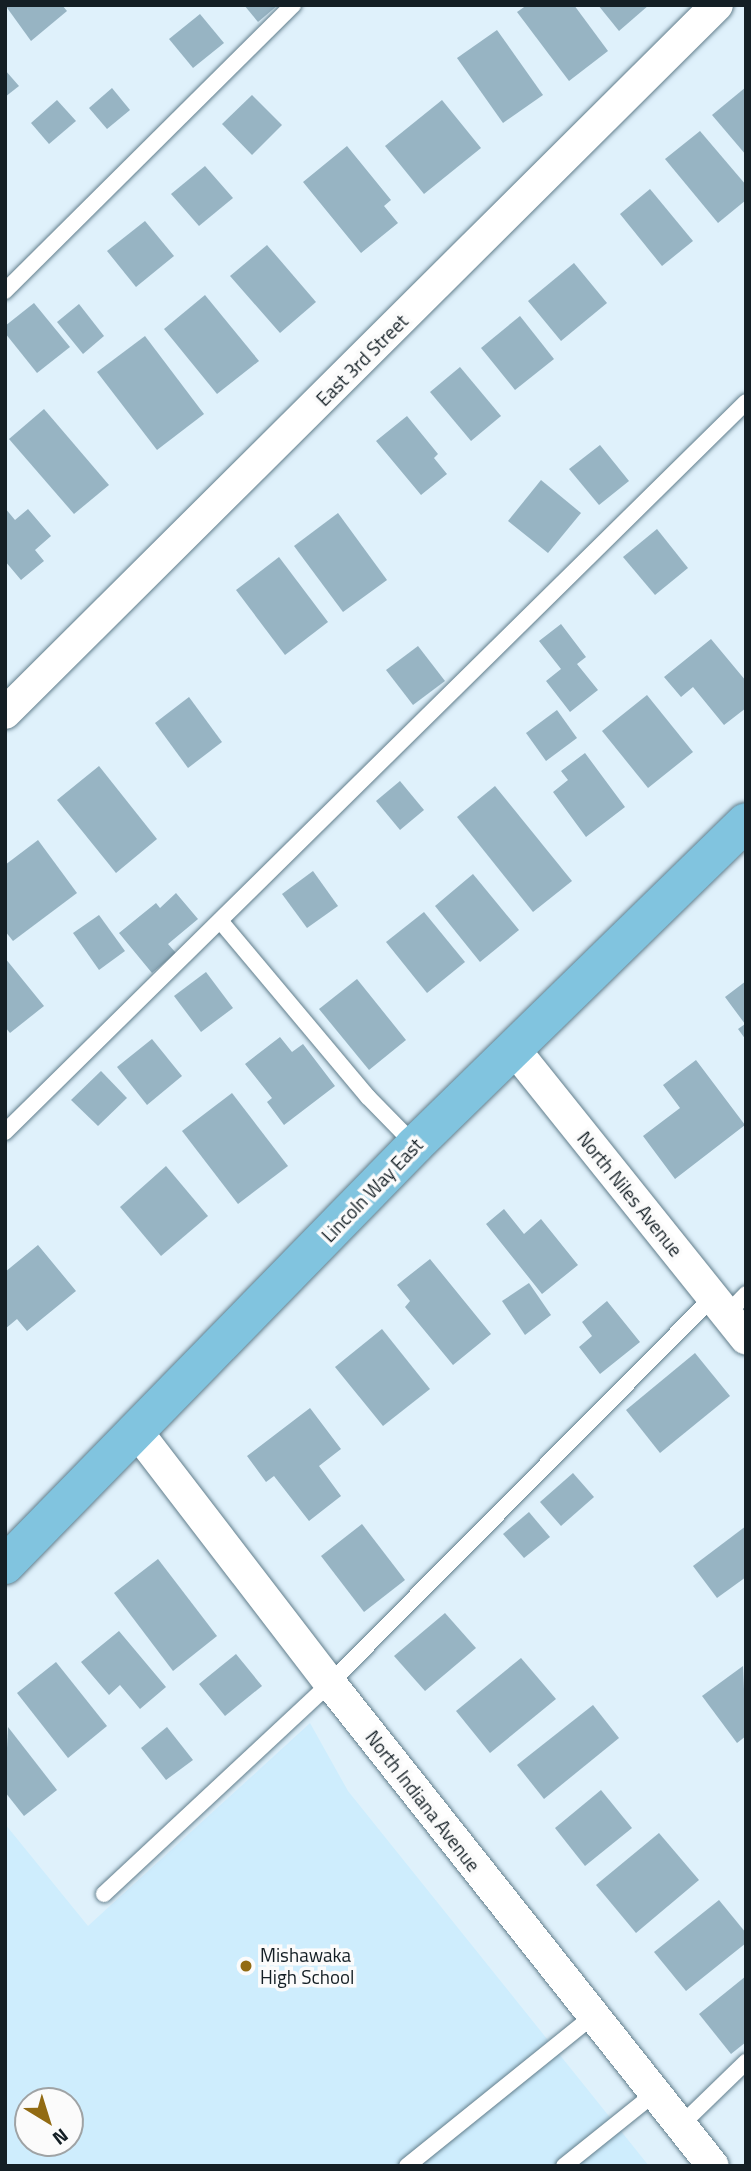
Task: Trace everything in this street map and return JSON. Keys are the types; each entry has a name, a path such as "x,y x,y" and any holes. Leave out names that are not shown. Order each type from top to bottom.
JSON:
{"main road":[{"name":"Lincoln Way East","path":"5,1565 138,1433 415,1145 746,822"}],"street":[{"name":"East 3rd Street","path":"5,713 718,5"},
{"name":"North Niles Avenue","path":"514,1049 728,1302 746,1339"},
{"name":"North Indiana Avenue","path":"138,1433 330,1683 713,2166"}],"lane":[{"path":"5,291 293,5"},
{"path":"6,1129 222,923 746,402"},
{"path":"222,923 368,1097 415,1145"},
{"path":"104,1894 330,1683 728,1302"},
{"path":"407,2166 593,2016"},
{"path":"681,2125 746,2062"},
{"path":"564,2166 655,2093"}],"shaded area":[{"name":"Mishawaka High School","path":"310,1723 348,1791 649,2166 5,2166 5,1824 88,1926"}],"building":[{"path":"5,5 62,5 67,11 31,41"},
{"path":"244,5 278,5 258,22"},
{"path":"527,5 574,5 608,51 569,81 517,12"},
{"path":"598,5 649,5 619,31"},
{"path":"200,14 224,43 193,68 169,39"},
{"path":"497,30 543,95 503,123 457,58"},
{"path":"5,70 19,86 5,97"},
{"path":"746,87 746,155 712,115"},
{"path":"112,88 130,110 107,129 89,108"},
{"path":"252,95 282,125 252,155 222,124"},
{"path":"57,100 76,121 49,144 31,123"},
{"path":"442,100 481,148 424,194 385,146"},
{"path":"700,131 746,185 746,200 718,223 665,159"},
{"path":"347,146 391,200 384,206 398,223 361,253 303,182"},
{"path":"205,166 233,198 199,226 171,194"},
{"path":"650,189 693,241 662,266 620,214"},
{"path":"145,221 174,256 136,287 107,251"},
{"path":"267,245 316,302 280,333 230,276"},
{"path":"574,263 607,303 561,341 528,301"},
{"path":"205,295 259,361 217,394 164,329"},
{"path":"34,303 70,347 37,373 5,333 5,326"},
{"path":"79,304 104,336 83,354 57,322"},
{"path":"520,316 554,359 515,390 481,348"},
{"path":"145,336 204,414 157,450 97,372"},
{"path":"460,367 501,416 471,441 430,392"},
{"path":"44,409 109,485 74,514 9,439"},
{"path":"407,416 438,454 434,458 447,474 421,495 376,441"},
{"path":"600,445 629,481 599,505 569,469"},
{"path":"541,480 581,513 548,553 508,521"},
{"path":"5,508 15,520 28,509 51,536 35,550 44,561 21,580 5,561"},
{"path":"338,513 387,580 343,612 294,546"},
{"path":"657,529 688,568 655,595 623,557"},
{"path":"279,557 328,622 285,655 236,590"},
{"path":"561,624 586,657 577,664 598,690 570,712 546,681 561,669 539,641"},
{"path":"711,639 746,681 746,708 724,725 693,687 681,697 664,677"},
{"path":"418,646 445,681 413,705 386,670"},
{"path":"647,695 693,752 648,788 602,731"},
{"path":"189,697 222,742 188,768 155,723"},
{"path":"557,710 577,738 546,761 526,733"},
{"path":"585,753 625,807 586,837 553,792 568,780 561,771"},
{"path":"99,766 157,839 116,873 57,800"},
{"path":"400,781 424,810 400,830 376,801"},
{"path":"495,786 572,881 533,912 457,817"},
{"path":"38,840 77,893 13,941 5,931 5,865"},
{"path":"313,871 338,906 307,928 282,894"},
{"path":"473,874 519,930 480,962 435,906"},
{"path":"176,893 198,919 168,944 176,953 152,973 119,933 156,903 160,908"},
{"path":"424,912 465,962 427,993 386,942"},
{"path":"99,915 125,951 99,970 73,933"},
{"path":"5,958 44,1006 10,1033 5,1027"},
{"path":"206,972 233,1008 201,1032 174,996"},
{"path":"357,979 406,1040 369,1070 319,1009"},
{"path":"746,981 746,1040 738,1029 745,1024 725,997"},
{"path":"280,1037 292,1052 303,1044 335,1086 284,1125 267,1102 272,1098 245,1064"},
{"path":"152,1039 182,1076 147,1105 117,1067"},
{"path":"696,1060 745,1125 675,1179 643,1136 680,1108 663,1085"},
{"path":"101,1071 127,1098 98,1126 71,1100"},
{"path":"232,1093 288,1166 238,1204 182,1131"},
{"path":"166,1166 208,1216 161,1256 120,1207"},
{"path":"504,1209 524,1234 541,1219 578,1265 542,1294 486,1224"},
{"path":"38,1245 76,1291 27,1331 17,1319 5,1329 5,1272"},
{"path":"430,1259 491,1334 453,1365 405,1307 410,1301 397,1285"},
{"path":"529,1283 551,1315 525,1335 502,1301"},
{"path":"607,1301 640,1342 600,1374 579,1347 592,1336 582,1322"},
{"path":"382,1329 430,1389 383,1426 335,1367"},
{"path":"695,1353 730,1396 660,1453 626,1410"},
{"path":"310,1408 341,1449 319,1466 341,1496 309,1521 274,1476 266,1482 247,1456"},
{"path":"573,1473 594,1497 561,1526 540,1502"},
{"path":"529,1512 550,1537 524,1558 503,1534"},
{"path":"362,1524 405,1580 364,1612 321,1556"},
{"path":"746,1526 746,1577 717,1598 693,1566"},
{"path":"158,1559 217,1636 173,1671 114,1593"},
{"path":"445,1613 476,1648 425,1691 394,1656"},
{"path":"119,1631 166,1687 140,1709 120,1685 109,1695 81,1662"},
{"path":"236,1654 262,1686 225,1716 199,1684"},
{"path":"521,1658 556,1699 490,1753 456,1711"},
{"path":"56,1662 107,1726 68,1758 17,1693"},
{"path":"743,1666 746,1736 737,1743 702,1696"},
{"path":"593,1705 619,1738 544,1799 517,1765"},
{"path":"8,1727 57,1790 24,1816 5,1792"},
{"path":"167,1727 193,1760 166,1780 141,1748"},
{"path":"601,1790 632,1828 585,1866 555,1828"},
{"path":"659,1833 699,1880 636,1933 596,1885"},
{"path":"719,1900 746,1933 746,1943 686,1991 654,1952"},
{"path":"746,1976 746,2042 731,2054 699,2014"}],"place":[{"name":"Mishawaka High School","path":"246,1966"}]}
